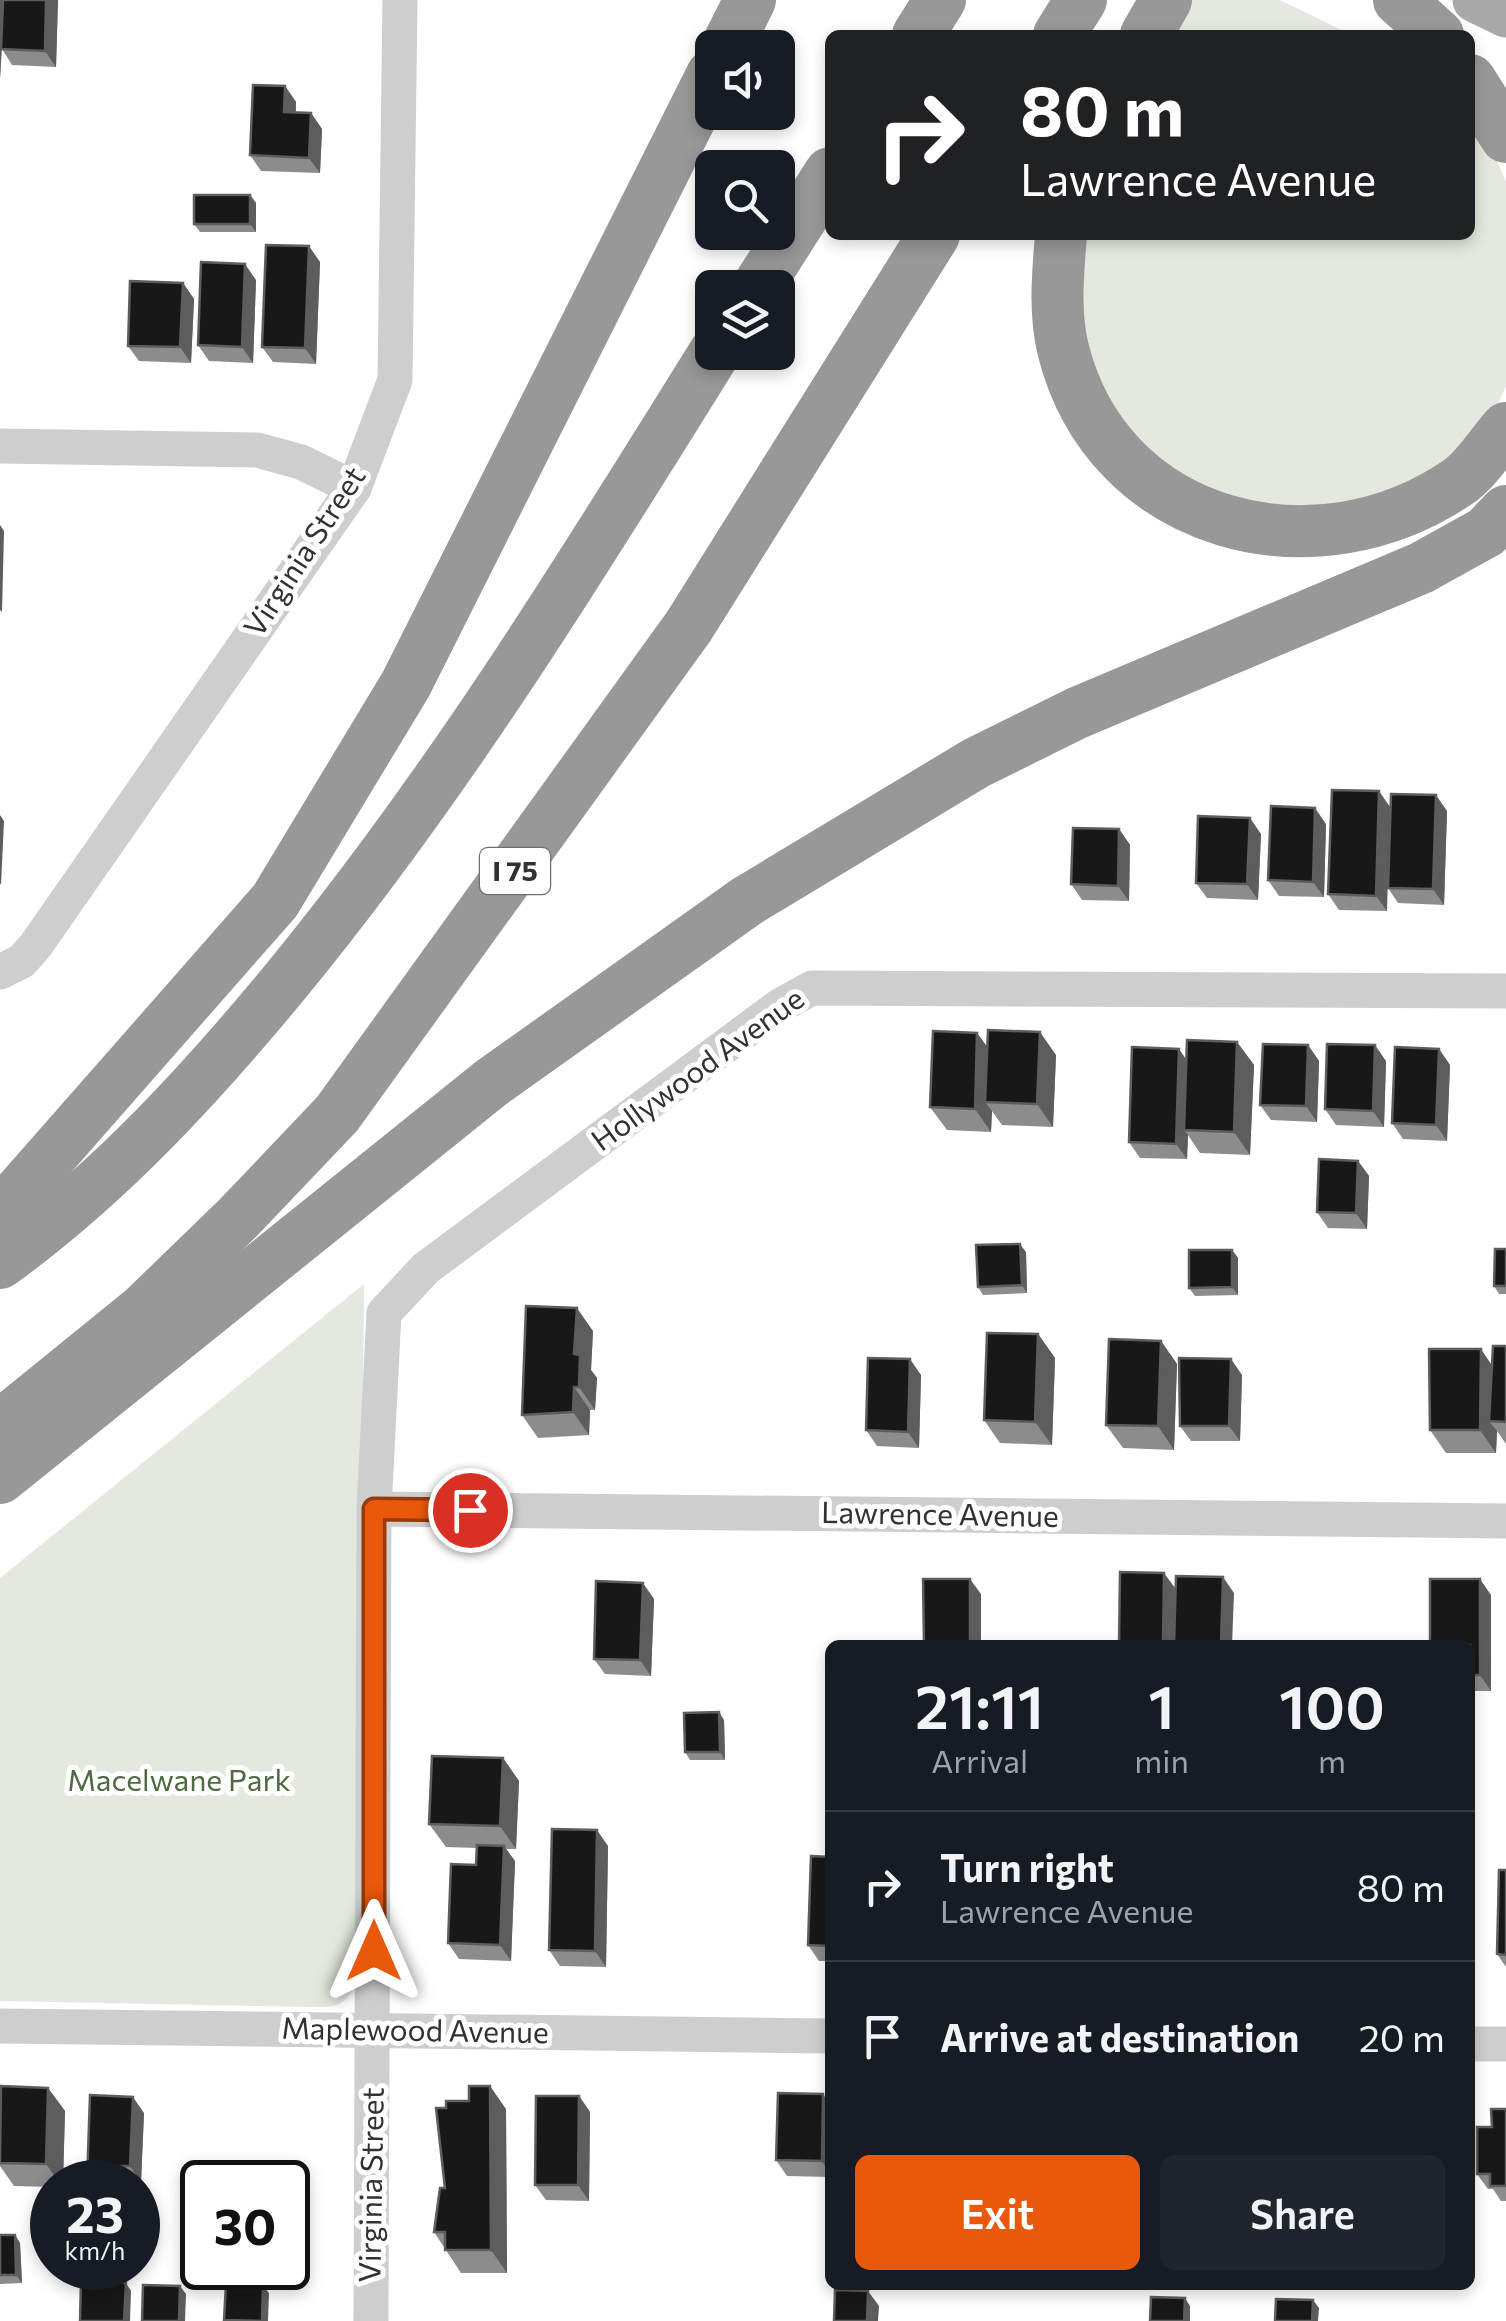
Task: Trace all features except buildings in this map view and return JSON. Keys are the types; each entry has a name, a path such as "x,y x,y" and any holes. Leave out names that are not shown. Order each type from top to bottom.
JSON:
{"highway":[{"path":"735,30 750,0"},
{"path":"921,30 940,0"},
{"path":"1062,30 1081,0"},
{"path":"1149,30 1166,0"},
{"path":"1399,0 1432,30"},
{"path":"1475,88 1506,136"},
{"path":"0,1214 275,901 406,684 695,109"},
{"path":"768,270 825,180"},
{"name":"I 75","path":"0,1426 143,1310 337,1114 689,626 931,240"},
{"path":"1060,240 1056,284 1062,348 1084,404 1122,457 1157,488 1201,512 1270,533 1334,532 1397,516 1464,478 1506,428"},
{"path":"0,1263 121,1164 235,1043 339,916 506,686 704,370"},
{"path":"0,1478 492,1083 763,891 976,763 1076,712 1421,568 1486,532 1506,511"}],"main road":[{"path":"1475,0 1506,15"}],"street":[{"name":"Virginia Street","path":"3,971 36,945 354,488 395,380 400,0"},
{"path":"0,446 257,450 301,462 354,488"},
{"name":"Hollywood Avenue","path":"374,1509 384,1313 426,1268 782,1005 812,988 1506,991"},
{"name":"Virginia Street","path":"371,2321 374,1509"},
{"name":"Lawrence Avenue","path":"374,1509 1506,1520"},
{"name":"Maplewood Avenue","path":"0,2026 825,2036"},
{"path":"1475,2044 1506,2044"}],"green space":[{"path":"1191,0 1280,0 1342,30 1177,30"},
{"path":"1475,129 1490,145 1506,182 1506,386 1497,405 1450,464 1343,513 1201,495 1144,458 1082,351 1076,240 1475,240"},
{"name":"Macelwane Park","path":"364,1284 358,1979 354,1988 341,2003 321,2007 0,2001 0,1578"}],"route":[{"path":"374,1951 374,1509 470,1510"}]}
